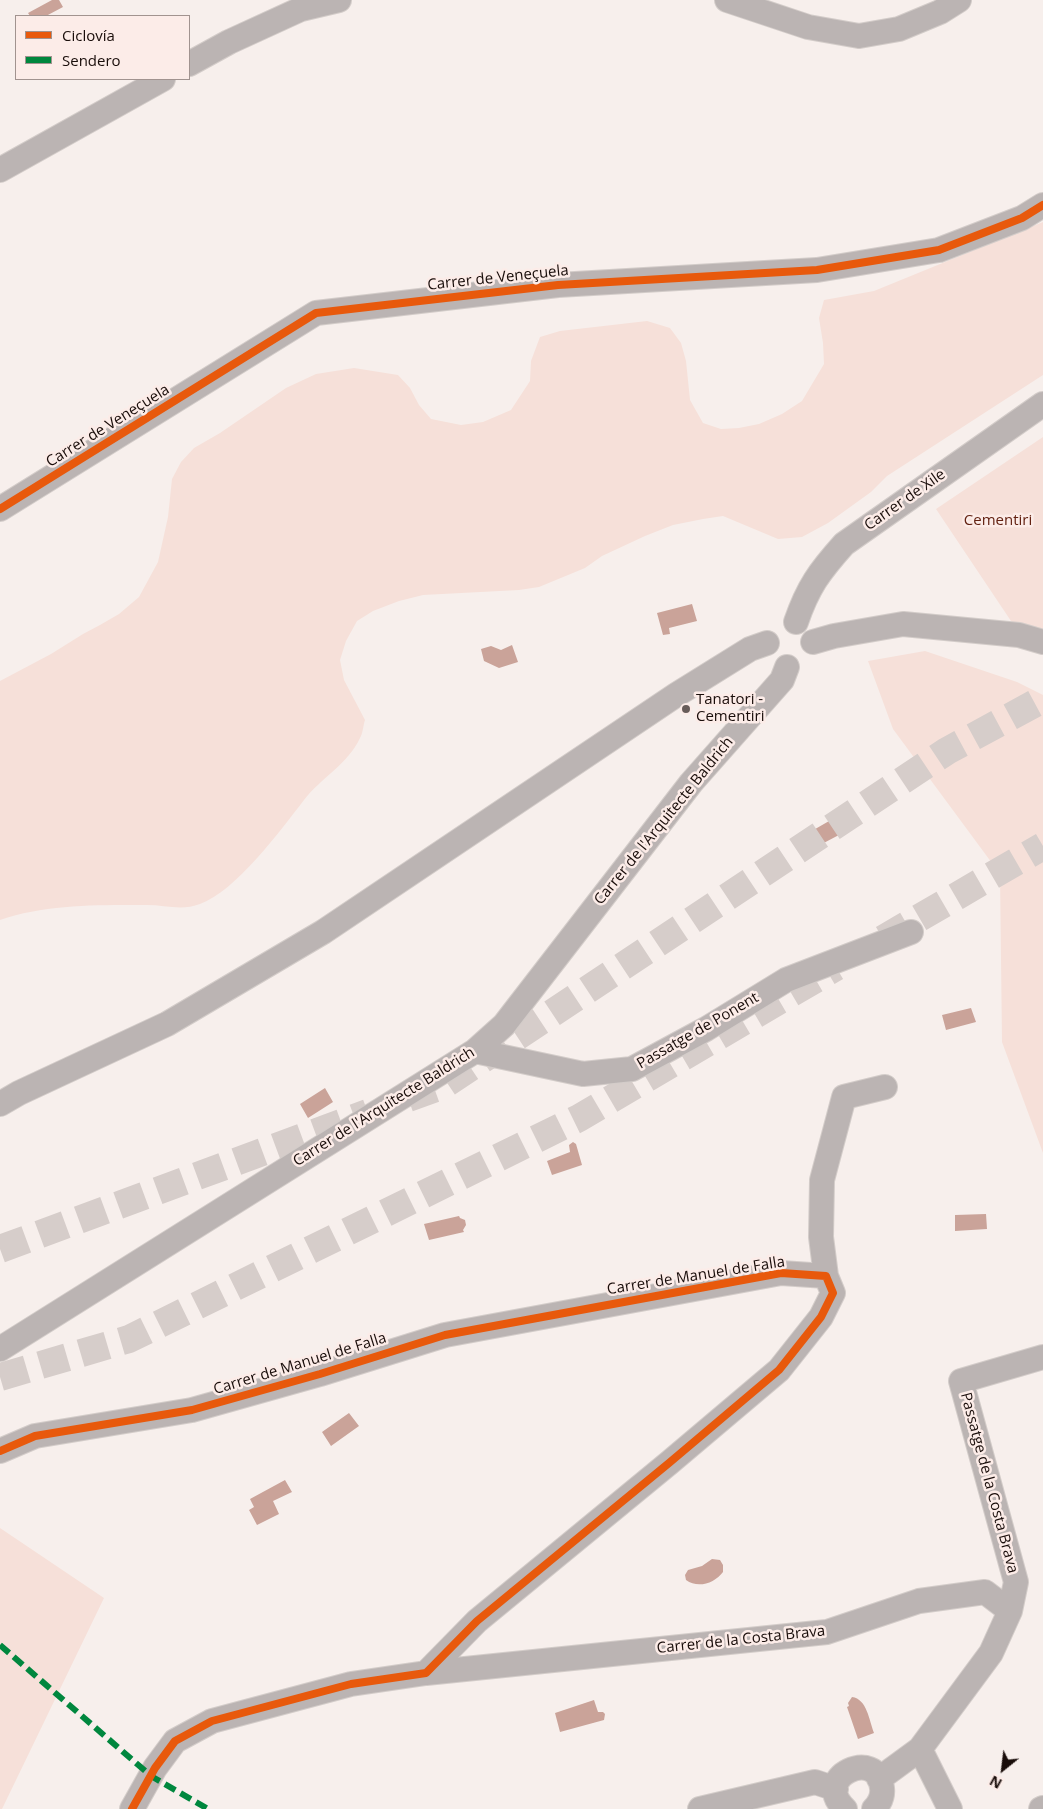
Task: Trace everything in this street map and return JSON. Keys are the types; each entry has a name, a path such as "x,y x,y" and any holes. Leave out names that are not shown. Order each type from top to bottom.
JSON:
{"street":[{"path":"190,63 229,42 301,9 339,0"},
{"path":"727,0 808,27 859,36 899,29 940,12 959,0"},
{"path":"0,170 161,80"},
{"name":"Carrer de Veneçuela","path":"0,509 316,313 558,284 817,270 939,250 1022,218 1043,205"},
{"name":"Carrer de Xile","path":"796,622 804,598 820,570 844,544 1043,404"},
{"path":"786,621 796,622 807,629 813,642 806,660 797,666 787,667 772,658 767,643 770,633 776,625 786,621"},
{"path":"813,642 834,636 903,624 1019,634 1043,642"},
{"path":"0,1104 18,1093 167,1024 324,932 676,695 750,649 767,643"},
{"name":"Carrer de l'Arquitecte Baldrich","path":"0,1349 475,1051 504,1024 691,783 782,680 787,667"},
{"name":"Passatge de Ponent","path":"475,1051 583,1074 632,1069 706,1029 786,980 911,932"},
{"path":"132,1809 155,1768 175,1741 212,1721 351,1684 426,1672 477,1621 669,1464 779,1370 821,1317 833,1293 826,1276 821,1237 822,1180 844,1097 885,1087"},
{"name":"Carrer de Manuel de Falla","path":"0,1451 35,1436 192,1410 320,1374 445,1334 781,1273 826,1276"},
{"name":"Passatge de la Costa Brava","path":"1010,1611 1016,1582 961,1382 1043,1357"},
{"name":"Carrer de la Costa Brava","path":"426,1672 827,1632 919,1601 985,1592 1010,1611"},
{"path":"879,1779 920,1749 991,1653 1010,1611"},
{"path":"920,1749 950,1809"},
{"path":"840,1799 840,1778 843,1773 860,1767 871,1770 882,1784 882,1796 874,1809"},
{"path":"700,1809 815,1782 840,1799"}],"green space":[{"path":"1043,222 1043,375 887,476 871,492 828,523 802,537 778,539 723,516 703,519 673,525 645,536 602,556 585,568 539,587 519,590 423,595 399,601 373,611 357,621 346,641 340,660 344,680 365,720 360,738 349,756 311,792 270,843 228,887 200,904 187,907 147,905 73,906 36,911 0,920 0,681 119,614 139,597 158,562 168,517 172,479 181,462 194,448 220,433 286,388 316,374 354,368 398,375 410,388 419,405 431,419 461,425 483,422 511,410 530,381 531,361 540,337 560,331 647,321 670,328 681,343 686,361 690,400 703,423 721,429 759,424 782,414 802,401 824,364 819,318 824,300 874,291"},
{"name":"Cementiri","path":"1043,437 1043,632 1013,624 936,509"},
{"path":"925,651 1017,682 1043,695 1043,1153 1002,1042 1000,874 893,729 868,661"},
{"path":"0,1528 104,1598 2,1809 0,1809"}],"shaded area":[{"path":"52,0 59,0 63,7 48,15 29,15 28,13"},
{"path":"692,604 697,621 669,628 670,634 663,635 657,613"},
{"path":"512,645 518,662 499,668 484,661 481,649 491,646 501,650"},
{"path":"843,813 847,820 852,818 856,820 856,826 818,846 810,832"},
{"path":"971,1008 976,1022 946,1030 942,1015"},
{"path":"325,1088 333,1102 308,1118 300,1104"},
{"path":"573,1142 576,1144 582,1165 552,1175 547,1161 570,1152 569,1145"},
{"path":"986,1214 987,1229 955,1231 955,1215"},
{"path":"459,1216 465,1220 464,1232 429,1240 424,1224"},
{"path":"349,1413 359,1426 331,1446 322,1432"},
{"path":"285,1480 292,1492 273,1501 279,1514 257,1525 249,1510 254,1507 250,1499"},
{"path":"712,1559 720,1560 723,1565 723,1572 720,1576 706,1584 691,1583 686,1580 685,1575 688,1570 702,1566"},
{"path":"852,1697 864,1706 874,1733 858,1739 847,1707"},
{"path":"594,1700 598,1712 605,1714 604,1720 560,1732 555,1713"}],"tunnel":[{"path":"408,1098 444,1085 947,751 1043,699"},
{"path":"883,939 1043,846"},
{"path":"0,1377 129,1339 579,1118 836,967"},
{"path":"0,1249 368,1113"}],"marked path":[{"path":"0,1645 151,1776 208,1809"}],"cycle path":[{"path":"0,509 316,313 558,285 817,270 939,250 1022,218 1043,205"},
{"path":"0,1451 35,1436 192,1410 320,1374 445,1335 781,1273 826,1276 833,1293 821,1317 779,1370 477,1621 426,1673 351,1684 212,1721 175,1741 155,1768 132,1809"}],"place":[{"name":"Tanatori - Cementiri","path":"686,709"}]}
